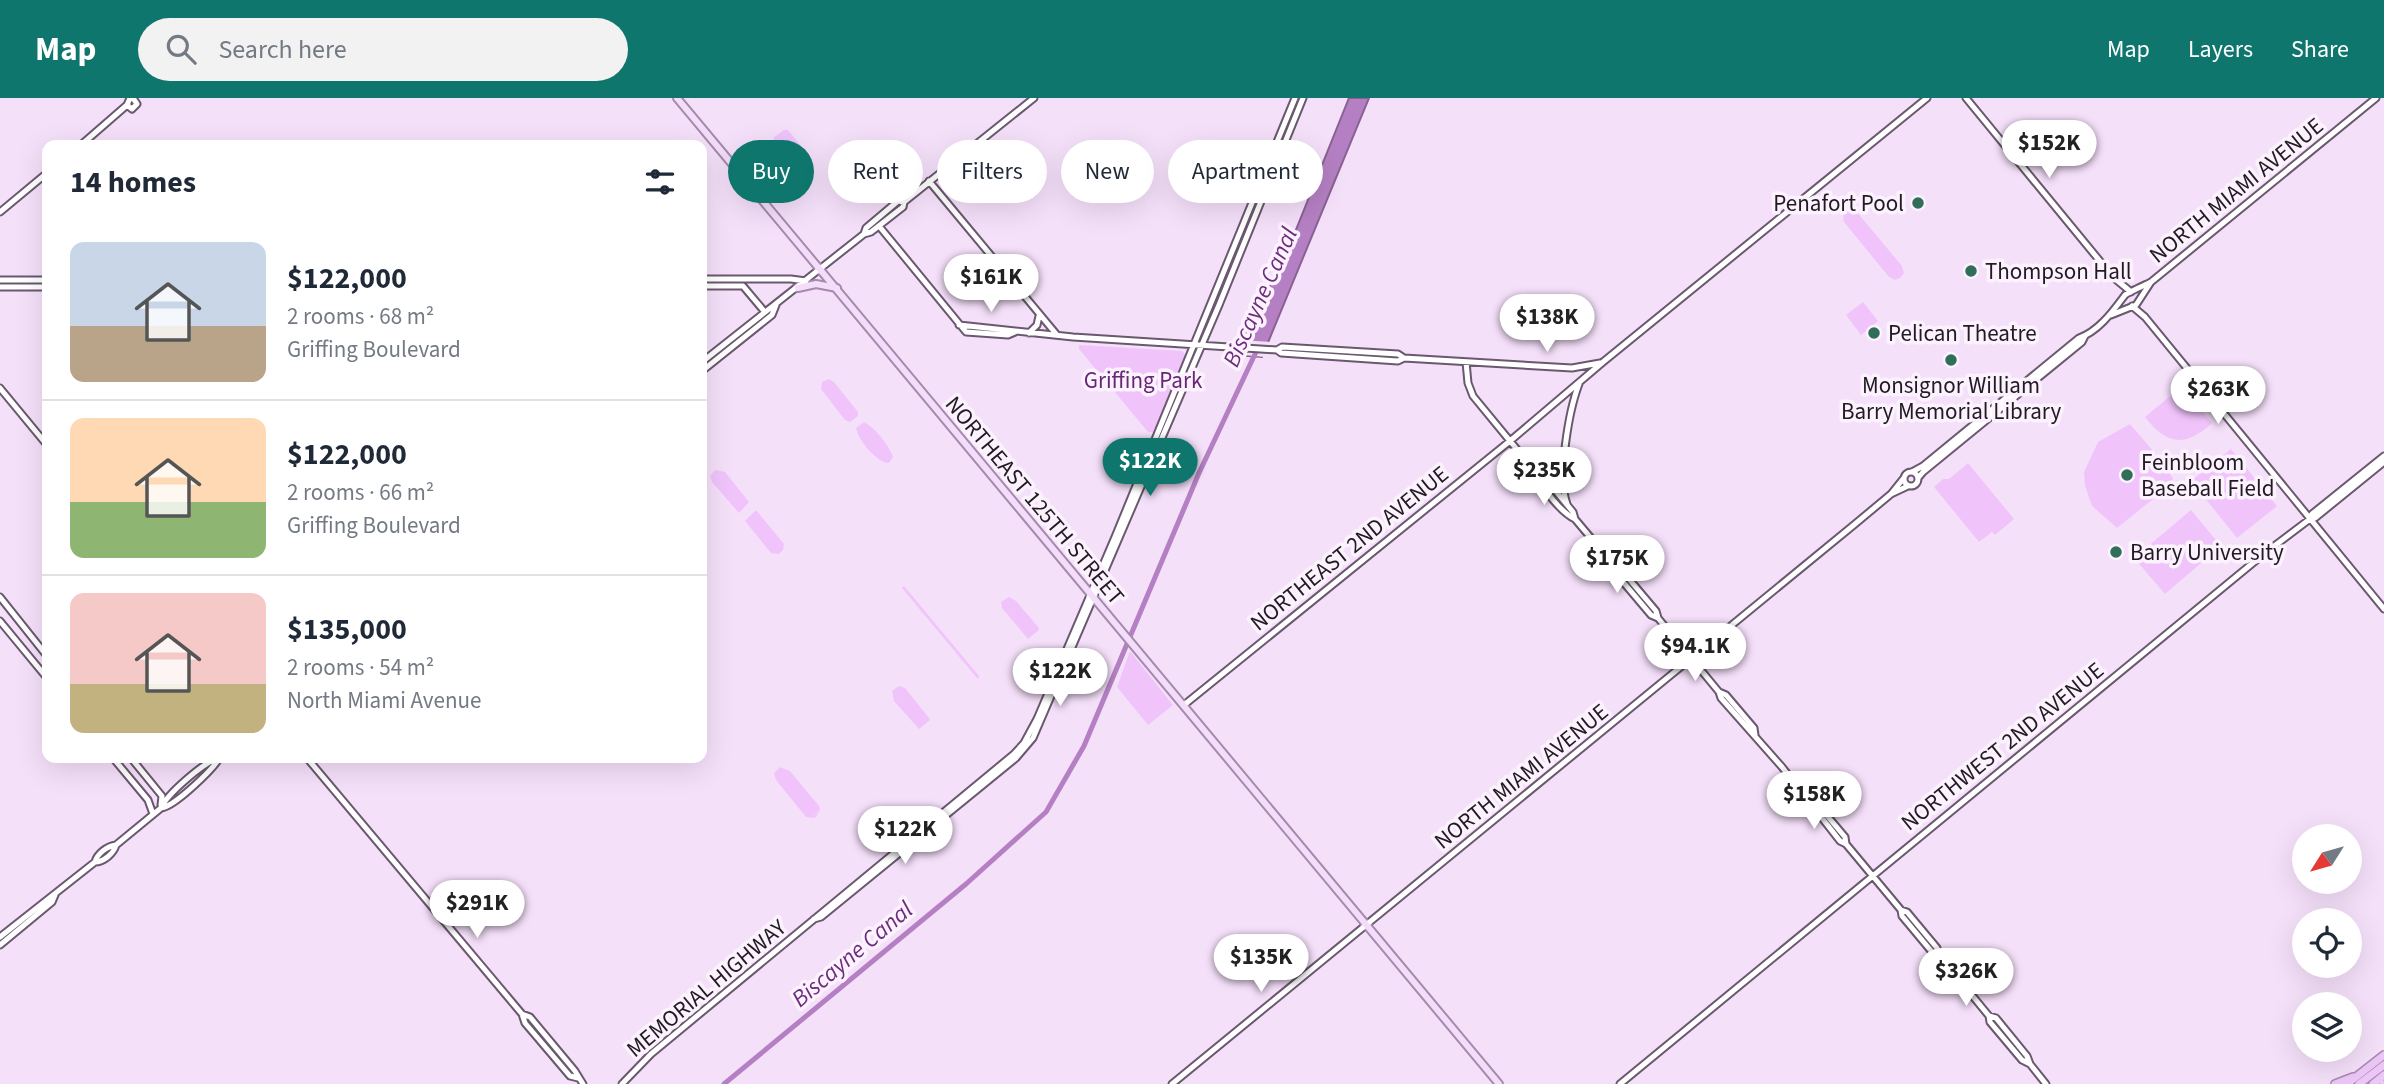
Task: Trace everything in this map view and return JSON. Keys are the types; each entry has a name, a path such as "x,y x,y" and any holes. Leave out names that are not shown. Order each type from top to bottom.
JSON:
{"highway":[{"path":"2335,1084 2358,1080 2384,1055"},
{"path":"2347,1084 2384,1065"},
{"path":"2373,1084 2384,1075"}],"main road":[{"name":"NORTHEAST 125TH STREET","path":"677,98 1499,1084"},
{"path":"798,288 816,284 836,288"}],"street":[{"path":"923,186 1031,98"},
{"path":"1197,345 1296,98"},
{"path":"1197,345 1303,98"},
{"name":"NORTHEAST 2ND AVENUE","path":"1184,705 1927,98"},
{"path":"1966,98 2128,295 2131,306 2145,317 2384,609"},
{"name":"NORTH MIAMI AVENUE","path":"1912,471 1920,468 1977,425 2110,315 2128,295 2151,282 2376,98"},
{"path":"87,140 129,107 135,99"},
{"path":"129,107 136,107 135,99"},
{"path":"0,212 42,177"},
{"path":"929,181 1057,335"},
{"path":"864,234 866,228 896,203"},
{"path":"707,358 864,234 879,226 903,207 904,203"},
{"path":"879,226 966,332 1008,335 1029,332 1277,350 1282,347 1398,354 1404,358 1575,368 1604,362"},
{"path":"707,279 806,281"},
{"path":"0,280 42,280"},
{"name":"NORTH MIAMI AVENUE","path":"2110,315 2131,306 2151,282"},
{"path":"707,286 743,286 764,311"},
{"path":"0,287 42,287"},
{"path":"2128,295 2139,299 2145,317"},
{"path":"707,367 772,315 776,305"},
{"path":"1029,332 1037,326 1039,315"},
{"path":"959,325 1009,329 1015,332"},
{"name":"MEMORIAL HIGHWAY","path":"622,1084 651,1054 1020,754 1033,738 1197,345"},
{"path":"707,361 710,355"},
{"path":"1466,362 1471,393 1538,475 1540,482 1569,516 1575,519 1601,550 1602,557 1651,615 1658,618 1718,692 1726,695 1754,729 1755,735 1806,796 1808,803 1872,875 1932,952 1939,955 1989,1016 1996,1018 2028,1056 2029,1064 2046,1084"},
{"path":"1573,389 1577,377 1575,368"},
{"path":"1567,504 1563,480 1571,413 1580,383"},
{"path":"0,388 42,439"},
{"name":"NORTH MIAMI AVENUE","path":"1918,478 1977,425"},
{"name":"NORTHWEST 2ND AVENUE","path":"2310,519 2312,514 2384,456"},
{"name":"NORTHWEST 2ND AVENUE","path":"1620,1084 2265,553 2315,518 2384,462"},
{"path":"1912,471 1918,478 1916,484 1908,486 1903,479 1906,473 1912,471"},
{"path":"1538,475 1545,478 1567,504 1575,519"},
{"name":"NORTH MIAMI AVENUE","path":"1172,1084 1692,659 1891,494 1903,479"},
{"name":"NORTH MIAMI AVENUE","path":"1891,494 1908,486"},
{"path":"0,597 42,649"},
{"path":"0,621 42,672"},
{"path":"23,648 34,639"},
{"path":"117,763 148,800 153,814"},
{"path":"135,763 162,796 161,808"},
{"path":"0,937 95,862 100,862 114,851 116,845 161,808 175,801 215,763"},
{"path":"311,763 523,1014 525,1023 570,1076 578,1078 583,1084"},
{"path":"0,945 52,902 55,895"}],"green space":[{"path":"788,130 796,140 774,140 773,138"},
{"path":"1848,210 1856,211 1902,266 1904,273 1900,278 1895,280 1889,277 1844,222 1843,215"},
{"path":"1863,302 1878,321 1861,335 1846,315"},
{"name":"Griffing Park","path":"1079,345 1182,351 1186,355 1156,432 1148,432 1079,349"},
{"path":"829,379 858,412 858,416 850,422 845,420 821,389 822,382"},
{"path":"2180,388 2184,389 2212,423 2194,436 2177,440 2161,434 2145,417"},
{"path":"864,422 888,447 893,457 889,463 874,455 860,439 856,428"},
{"name":"Feinbloom Baseball Field","path":"2130,424 2166,466 2173,483 2117,528 2092,506 2085,486 2084,472 2098,442"},
{"path":"2231,449 2277,506 2237,538 2191,481"},
{"path":"1968,463 2014,519 1995,535 1992,532 1979,542 1934,487 1943,479 1949,479"},
{"path":"715,470 725,472 749,502 739,513 712,482 710,476"},
{"path":"756,510 784,544 779,554 771,553 745,521"},
{"path":"2191,510 2221,546 2165,594 2134,558"},
{"path":"904,586 979,676 979,678 902,588"},
{"path":"1009,597 1016,601 1039,628 1028,639 1002,608 1001,602"},
{"path":"1130,651 1173,705 1148,725 1117,687"},
{"path":"899,686 905,688 930,720 919,729 894,701 892,691"},
{"path":"780,767 790,771 819,806 820,810 812,817 820,811 815,818 806,817 776,780 774,773"}],"shaded area":[{"path":"1349,98 1369,98 1262,357 1235,355 1289,247 1307,203 1323,203 1323,163"}],"pier":[{"path":"1240,340 1271,342 1265,357 1233,354"}],"waterway":[{"name":"Biscayne Canal","path":"724,1084 966,884 1046,812 1084,746 1199,473 1256,352"}],"place":[{"name":"Penafort Pool","path":"1918,203"},
{"name":"Thompson Hall","path":"1971,271"},
{"name":"Pelican Theatre","path":"1874,333"},
{"name":"Monsignor William Barry Memorial Library","path":"1951,360"},
{"name":"Feinbloom Baseball Field","path":"2127,475"},
{"name":"Barry University","path":"2116,552"}]}
